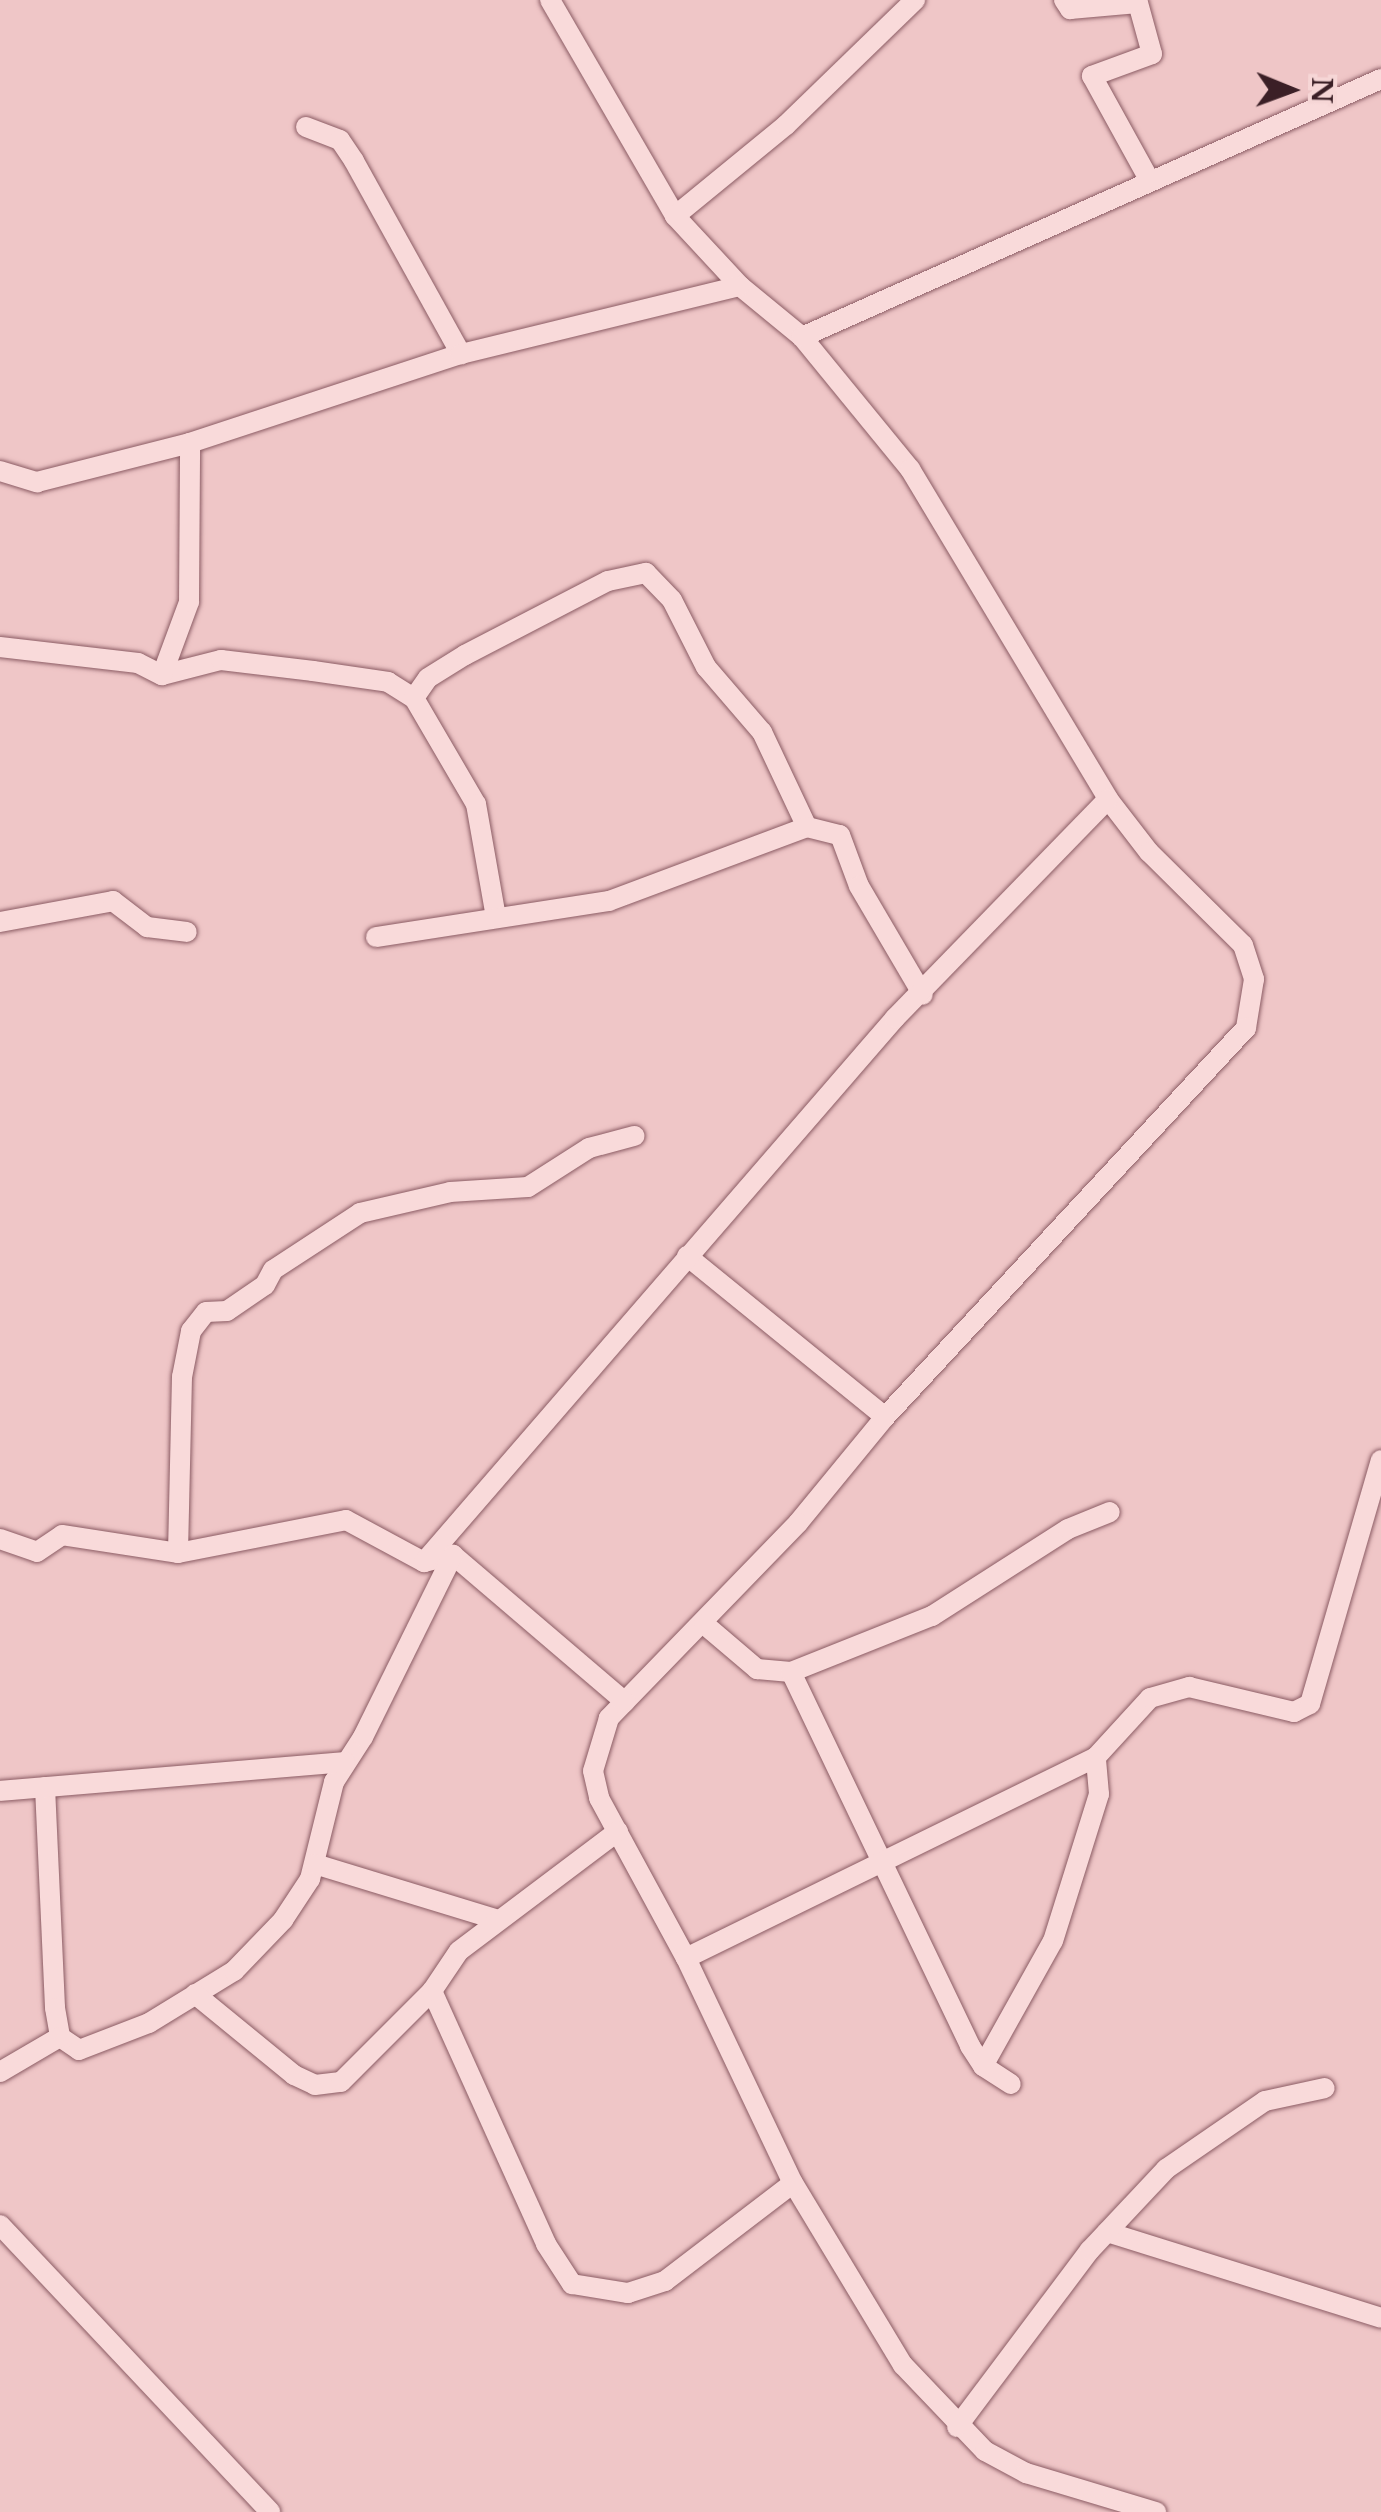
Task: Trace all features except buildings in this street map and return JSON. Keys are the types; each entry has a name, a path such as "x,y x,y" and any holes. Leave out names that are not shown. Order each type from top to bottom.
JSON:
{"street":[{"path":"550,0 675,216 740,286 802,337 910,469 1108,800 1149,852 1243,945 1254,979 1246,1028 886,1416 704,1624 624,1702 595,1745 593,1771 618,1831 686,1958 793,2183 894,2352 957,2426 1026,2473 1156,2512"},
{"path":"675,216 786,125 915,0"},
{"path":"1074,3 1138,3 1152,54 1092,76 1150,181"},
{"path":"802,337 1381,79"},
{"path":"306,127 340,140 461,354"},
{"path":"0,471 38,482 190,442 461,354 740,286"},
{"path":"162,675 189,602 190,442"},
{"path":"414,698 428,678 465,655 608,582 646,574 672,600 706,667 762,732 807,826"},
{"path":"0,647 138,663 162,675 221,660 388,682 414,698 476,804 496,917"},
{"path":"424,1562 895,1018 923,995 978,928 1108,800"},
{"path":"376,937 609,901 807,826 840,835 859,886 923,995"},
{"path":"0,922 113,901 148,927 188,932"},
{"path":"178,1553 182,1378 190,1331 206,1312 227,1311 265,1284 272,1270 360,1214 450,1192 528,1188 589,1148 634,1136"},
{"path":"688,1256 886,1416"},
{"path":"686,1958 1096,1758 1150,1698 1189,1688 1294,1712 1310,1704 1381,1460"},
{"path":"704,1624 757,1669 791,1672 932,1616 1068,1529 1110,1512"},
{"path":"0,1539 36,1552 62,1535 178,1553 346,1520 424,1562 452,1555"},
{"path":"452,1555 624,1702"},
{"path":"60,2037 79,2050 102,2046 234,1971 284,1920 315,1864 334,1782 452,1555"},
{"path":"791,1672 984,2066 1011,2084"},
{"path":"984,2066 1052,1940 1100,1794 1096,1758"},
{"path":"0,1791 346,1762"},
{"path":"45,1787 60,2037"},
{"path":"196,1994 294,2075 329,2086 354,2072 432,1990 459,1951 495,1918 618,1831"},
{"path":"315,1864 495,1918"},
{"path":"432,1990 546,2244 572,2284 628,2294 665,2281 793,2183"},
{"path":"0,2072 60,2037"},
{"path":"957,2426 1107,2232 1166,2169 1265,2100 1325,2088"},
{"path":"0,2225 270,2512"},
{"path":"1107,2232 1381,2318"}]}
